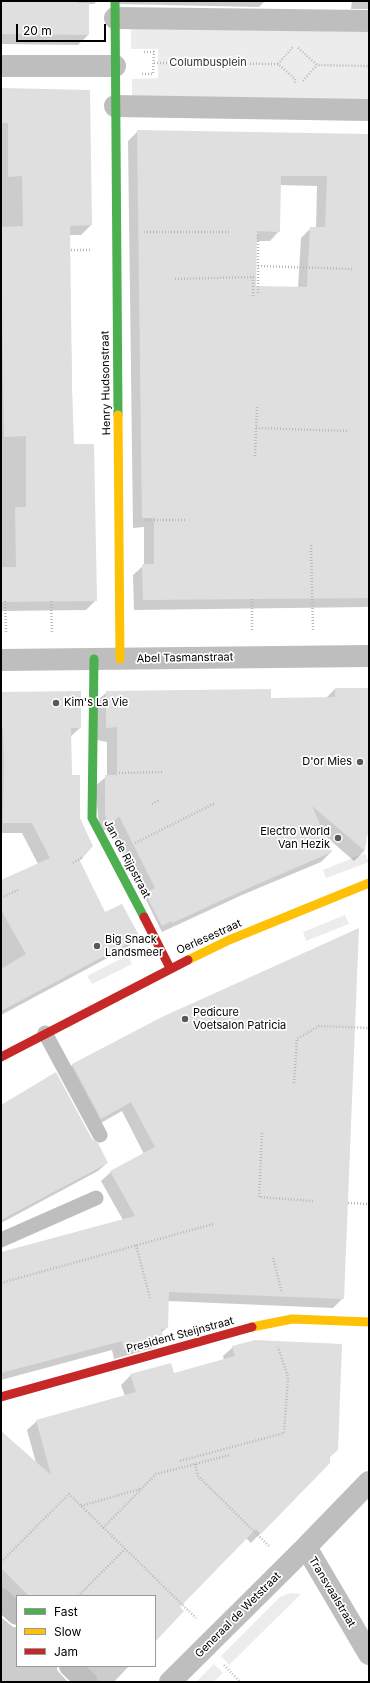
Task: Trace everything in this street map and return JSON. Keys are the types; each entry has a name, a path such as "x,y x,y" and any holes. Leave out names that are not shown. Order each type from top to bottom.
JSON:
{"street":[{"path":"369,22 115,9 115,106 369,110"},
{"path":"1,66 115,66"},
{"name":"Henry Hudsonstraat","path":"115,106 120,659"},
{"name":"Abel Tasmanstraat","path":"4,660 369,656"},
{"name":"Jan de Rijpstraat","path":"94,659 92,818 170,968"},
{"name":"Oerlesestraat","path":"1,1057 170,968 229,940 369,884"},
{"name":"President Steijnstraat","path":"1,1397 271,1322 290,1319 369,1322"},
{"name":"Transvaalstraat","path":"369,1482 306,1547 369,1654"},
{"name":"Generaal de Wetstraat","path":"170,1682 306,1547"},
{"path":"1,1599 16,1613"},
{"path":"71,1667 87,1682"}],"lane":[{"path":"45,1033 100,1135"},
{"path":"1,1240 96,1198"}],"path":[{"path":"154,62 278,64 295,45 317,66 369,66"},
{"path":"299,85 317,66"},
{"path":"116,232 229,232"},
{"path":"258,233 258,293"},
{"path":"258,266 354,269"},
{"path":"176,279 253,277 253,298"},
{"path":"255,456 256,406"},
{"path":"256,428 348,431"},
{"path":"119,521 185,520"},
{"path":"312,545 313,657"},
{"path":"51,601 53,659"},
{"path":"4,660 5,602"},
{"path":"92,773 163,772"},
{"path":"152,804 159,800"},
{"path":"112,855 215,802"},
{"path":"1,898 18,890"},
{"path":"294,1083 297,1039 319,1026 369,1028"},
{"path":"262,1133 259,1197 313,1201"},
{"path":"348,1203 369,1204"},
{"path":"1,1283 213,1224"},
{"path":"136,1245 150,1298"},
{"path":"273,1258 290,1319"},
{"path":"180,1461 284,1433 288,1377 271,1322"},
{"path":"103,1528 156,1474 230,1455"},
{"path":"195,1464 198,1476 288,1564"},
{"path":"81,1506 141,1488"},
{"path":"1,1562 69,1494 215,1637"},
{"path":"79,1595 125,1549"}],"green space":[{"name":"Columbusplein","path":"131,27 369,32 369,101 132,97 132,79 158,78 158,49 131,49"},
{"path":"365,853 369,862 326,878 323,870"},
{"path":"345,915 349,924 306,941 303,932"},
{"path":"128,955 132,964 92,984 87,976"},
{"path":"290,1593 301,1594 229,1665 221,1656 280,1597"},
{"path":"214,1664 223,1673 213,1682 196,1682"}],"building":[{"path":"1,1 78,1 78,3 89,3 89,35 1,34"},
{"path":"1,88 90,90 92,225 70,226 72,389 74,444 94,444 97,601 1,602 1,567 16,567 15,507 26,507 26,436 4,437 1,227 23,226 22,176 8,177 8,123 1,123"},
{"path":"137,130 369,134 369,598 143,600 142,564 154,564 154,518 142,518","holes":["281,176 327,176 325,227 310,227 307,287 256,286 257,231 280,232"]},
{"path":"335,688 369,688 369,834 367,835 365,851 312,806 332,852 172,923 171,921 162,926 145,893 155,888 119,816 110,826 105,815 105,775 117,775 117,727 106,728 106,691 271,689 271,698 335,697"},
{"path":"81,691 81,728 71,728 72,775 80,775 80,818 93,846 80,861 105,912 122,904 140,937 1,1011 1,969 26,954 1,910 1,880 50,858 32,823 3,823 4,761 3,728 1,728 1,692"},
{"path":"359,928 344,1299 169,1292 168,1328 161,1329 164,1339 124,1350 122,1341 1,1373 1,1252 135,1216 110,1171 155,1147 131,1102 101,1119 72,1064 162,1017"},
{"path":"56,1072 92,1139 98,1143 108,1163 1,1220 1,1105"},
{"path":"255,1340 342,1344 338,1450 330,1457 330,1463 261,1534 256,1529 180,1607 184,1611 156,1641 156,1595 28,1595 1,1568 1,1431 51,1475 36,1420 136,1392 130,1374 171,1363 174,1373 235,1356 232,1346"}],"traffic: fast":[{"path":"115,1 118,415"},
{"path":"94,659 92,818 144,917"}],"traffic: slow":[{"path":"118,415 120,659"},
{"path":"188,960 229,940 369,883"},
{"path":"252,1327 292,1319 369,1322"}],"traffic: jam":[{"path":"144,917 170,968"},
{"path":"1,1057 188,960"},
{"path":"1,1397 252,1327"}],"place":[{"name":"Kim's La Vie","path":"56,703"},
{"name":"D'or Mies","path":"360,762"},
{"name":"Electro World Van Hezik","path":"338,838"},
{"name":"Big Snack Landsmeer","path":"97,946"},
{"name":"Pedicure Voetsalon Patricia","path":"185,1019"}]}
